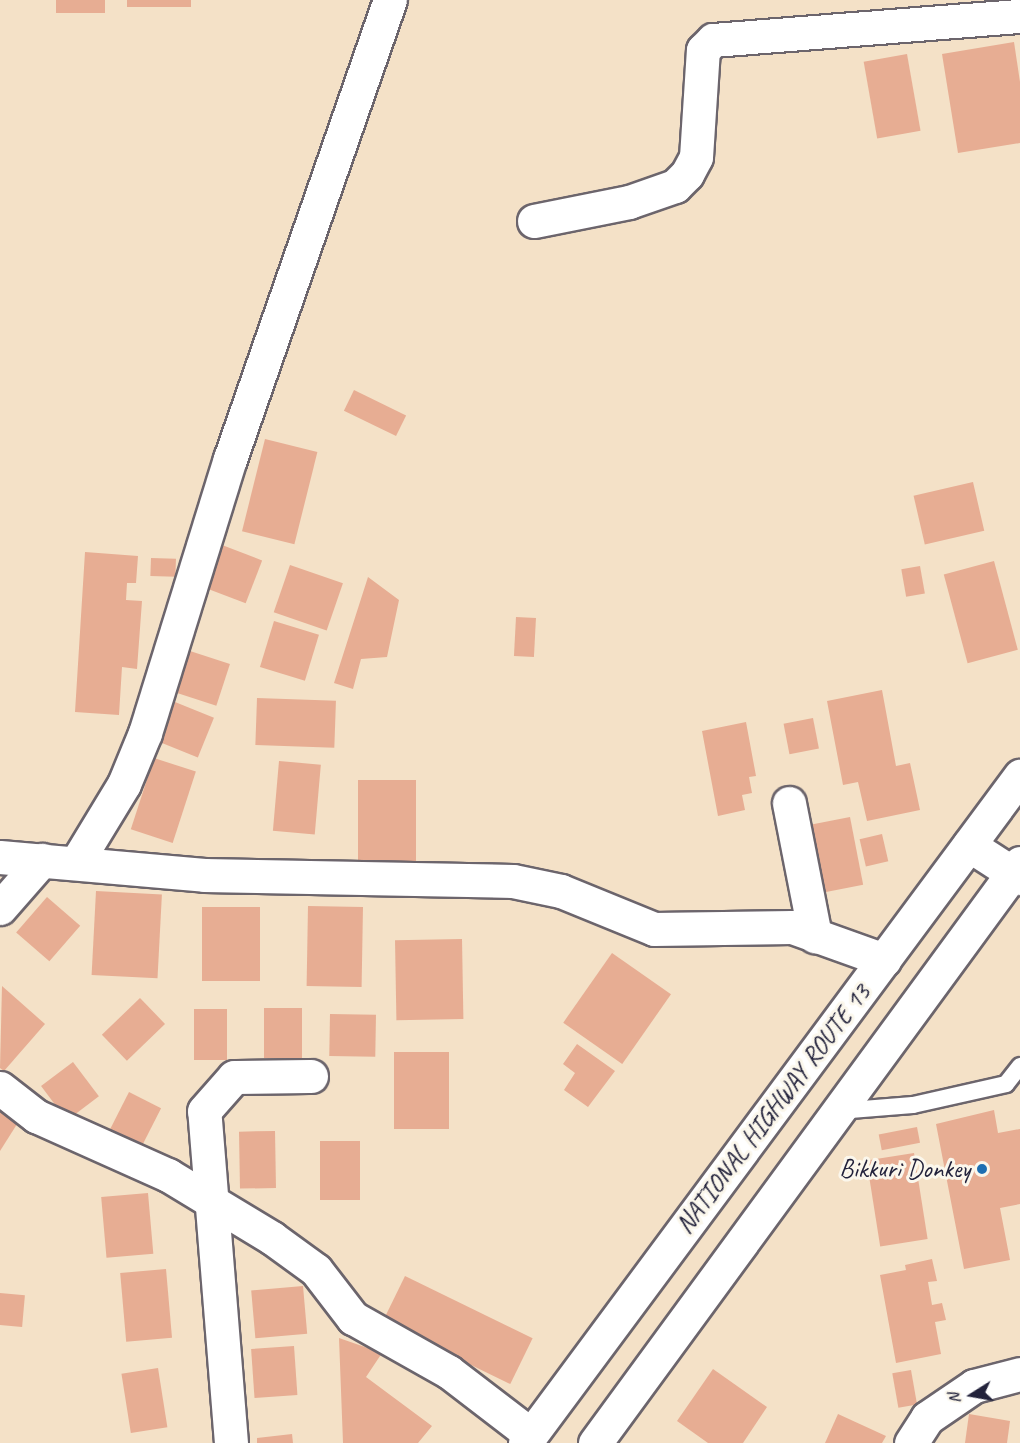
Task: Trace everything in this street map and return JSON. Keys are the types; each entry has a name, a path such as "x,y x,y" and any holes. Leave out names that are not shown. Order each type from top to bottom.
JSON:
{"main road":[{"path":"76,863 124,784 145,733 230,459 390,0"},
{"path":"534,221 630,202 675,186 687,174 696,157 703,50 713,40 1020,16"},
{"name":"NATIONAL HIGHWAY ROUTE 13","path":"528,1439 1020,776"},
{"path":"789,803 815,936"},
{"path":"969,845 1018,871"},
{"path":"0,857 204,875 513,881 561,891 654,929 792,927 884,960"},
{"path":"0,908 42,860"},
{"name":"NATIONAL HIGHWAY ROUTE 13","path":"595,1443 838,1111 1018,871"},
{"path":"231,1443 204,1111 234,1077 311,1076"},
{"path":"0,1088 36,1116 168,1175 316,1270 353,1318 449,1372 528,1439"},
{"path":"911,1443 927,1418 974,1386 1019,1371"}],"lane":[{"path":"838,1111 913,1105 1006,1084 1020,1065"}],"building":[{"path":"56,0 105,0 105,13 56,13"},
{"path":"127,0 191,0 191,7 127,7"},
{"path":"1014,42 1020,82 1020,143 958,153 942,54"},
{"path":"907,54 921,131 877,138 864,62"},
{"path":"354,390 406,415 396,436 344,411"},
{"path":"265,439 317,452 294,544 242,531"},
{"path":"973,482 984,531 925,544 914,496"},
{"path":"222,545 262,560 246,603 206,588"},
{"path":"85,552 138,556 136,583 127,583 126,600 142,601 137,669 122,667 119,715 75,712"},
{"path":"151,558 176,559 175,577 150,576"},
{"path":"994,561 1018,650 968,663 944,574"},
{"path":"290,565 343,583 327,631 274,612"},
{"path":"920,566 925,594 906,597 901,569"},
{"path":"368,577 399,600 387,657 361,659 353,689 334,683"},
{"path":"516,617 536,618 534,657 514,656"},
{"path":"274,621 319,635 305,681 260,667"},
{"path":"190,651 230,664 216,706 176,693"},
{"path":"882,690 896,766 910,763 920,810 867,821 858,782 843,785 827,701"},
{"path":"257,698 336,701 334,748 255,745"},
{"path":"175,702 214,718 198,758 159,742"},
{"path":"813,718 819,748 789,754 784,724"},
{"path":"746,722 756,776 749,777 752,793 742,795 745,810 718,816 702,731"},
{"path":"154,758 196,772 173,843 131,829"},
{"path":"279,761 321,765 315,834 273,831"},
{"path":"358,780 416,780 416,861 358,861"},
{"path":"850,817 863,885 821,893 808,825"},
{"path":"882,834 888,861 866,866 860,839"},
{"path":"96,891 162,894 158,978 92,975"},
{"path":"47,897 80,926 49,961 16,932"},
{"path":"308,906 363,907 362,987 307,986"},
{"path":"202,907 260,907 260,981 202,981"},
{"path":"462,939 463,1019 396,1020 395,940"},
{"path":"612,953 671,994 622,1064 563,1023"},
{"path":"2,986 45,1024 4,1071 0,1068"},
{"path":"140,998 165,1024 127,1061 102,1035"},
{"path":"264,1008 302,1008 302,1058 264,1058"},
{"path":"194,1009 227,1009 227,1060 194,1060"},
{"path":"330,1014 376,1015 375,1057 329,1056"},
{"path":"577,1044 615,1071 588,1107 564,1090 575,1073 563,1064"},
{"path":"394,1052 449,1052 449,1129 394,1129"},
{"path":"73,1062 99,1096 67,1120 41,1086"},
{"path":"129,1092 161,1108 140,1150 108,1134"},
{"path":"0,1108 19,1121 0,1151"},
{"name":"Bikkuri Donkey","path":"994,1110 998,1133 1020,1129 1020,1204 1000,1208 1010,1260 964,1269 936,1124"},
{"path":"917,1127 920,1143 882,1150 879,1134"},
{"path":"275,1131 276,1188 240,1189 239,1132"},
{"path":"320,1141 360,1141 360,1200 320,1200"},
{"path":"914,1153 928,1239 880,1246 867,1161"},
{"path":"148,1193 153,1254 106,1258 101,1197"},
{"path":"932,1259 937,1281 928,1282 932,1305 942,1303 946,1320 935,1322 941,1354 896,1363 880,1275 906,1270 905,1265"},
{"path":"166,1269 172,1338 126,1342 120,1273"},
{"path":"405,1276 533,1338 510,1384 383,1322"},
{"path":"303,1286 307,1334 255,1338 251,1291"},
{"path":"0,1293 25,1295 22,1327 0,1325"},
{"path":"339,1338 382,1353 366,1377 432,1426 418,1443 343,1443"},
{"path":"294,1346 297,1395 255,1398 251,1349"},
{"path":"158,1368 167,1427 131,1433 121,1374"},
{"path":"713,1369 767,1407 743,1443 708,1443 677,1421"},
{"path":"911,1370 917,1404 898,1408 892,1373"},
{"path":"838,1414 886,1436 882,1443 825,1443"},
{"path":"969,1414 1010,1421 1007,1443 965,1443"},
{"path":"292,1434 293,1443 257,1443 257,1438"}],"place":[{"name":"Bikkuri Donkey","path":"982,1169"}]}
